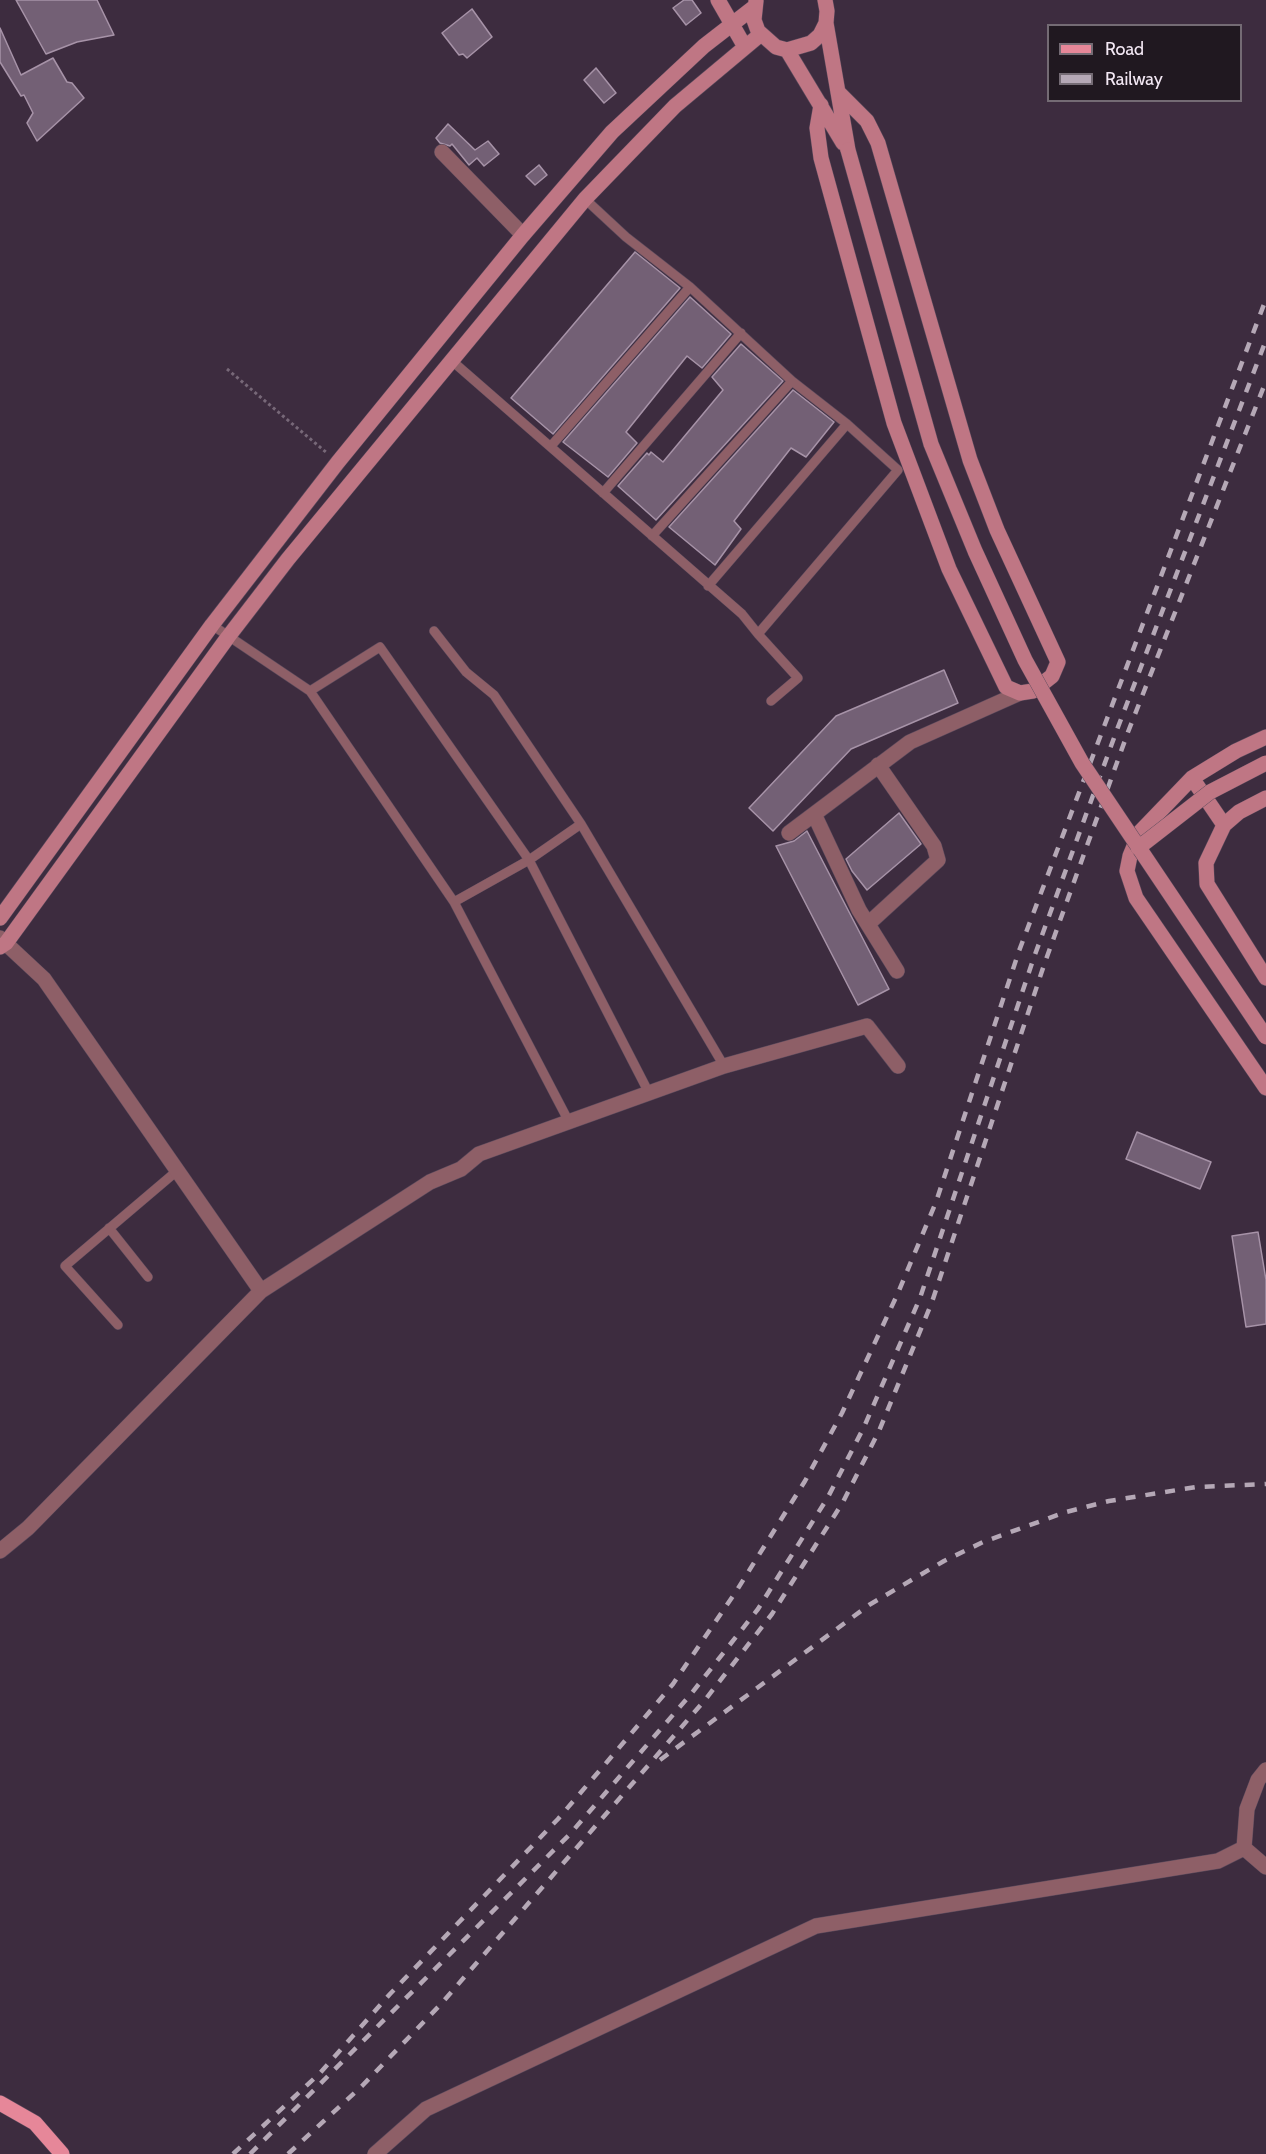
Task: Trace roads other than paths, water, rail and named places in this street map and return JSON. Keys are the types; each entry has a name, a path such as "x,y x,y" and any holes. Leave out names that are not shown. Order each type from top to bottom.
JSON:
{"main road":[{"path":"0,2103 35,2123 62,2154"}],"street":[{"path":"718,0 745,47"},
{"path":"825,0 826,23 848,150 931,444 975,551 1025,660 1082,764 1266,1037"},
{"path":"0,918 212,625 338,462 523,235 612,132 664,82 755,4"},
{"path":"755,4 754,20 761,34 776,47 788,50 800,49 820,35 826,23"},
{"path":"261,1291 44,979 2,943 228,637 451,360 585,199 675,106 761,34"},
{"path":"788,50 848,150"},
{"path":"789,833 910,742 1020,693 1033,691 1046,684 1058,662 997,530 970,460 878,143 867,121 838,92"},
{"path":"821,105 817,128 821,158 894,423 949,569 1006,687 1020,693"},
{"path":"442,153 523,235"},
{"path":"1266,737 1236,751 1192,778 1140,832 1130,856 1127,871 1136,898 1266,1088"},
{"path":"1138,848 1210,792 1266,763"},
{"path":"867,924 938,860 934,846 878,765"},
{"path":"1192,778 1224,825"},
{"path":"1266,798 1239,812 1224,825 1206,863 1207,884 1266,978"},
{"path":"814,814 867,924 897,971"},
{"path":"0,1551 28,1528 261,1291 430,1182 461,1169 479,1154 568,1120 650,1095 724,1066 867,1026 898,1066"},
{"path":"1244,1848 1247,1809 1258,1780 1266,1770"},
{"path":"1244,1848 1266,1867"},
{"path":"375,2154 426,2109 816,1926 1218,1862 1244,1848"}],"lane":[{"path":"585,199 626,237 690,287 792,381 847,424 898,470 758,634"},
{"path":"551,446 690,287"},
{"path":"603,493 741,333"},
{"path":"451,360 742,614 798,678 771,700"},
{"path":"652,536 792,381"},
{"path":"708,585 847,424"},
{"path":"212,625 310,691 454,902 568,1120"},
{"path":"434,631 466,672 494,695 581,824 724,1066"},
{"path":"310,691 380,647 529,860 650,1095"},
{"path":"454,902 529,860 581,824"},
{"path":"118,1325 65,1266 178,1170"},
{"path":"109,1228 148,1277"}],"railway":[{"path":"233,2154 320,2073 390,1994 558,1819 607,1762 673,1684 737,1590 805,1481 842,1413 898,1293 936,1202 1019,951 1266,299"},
{"path":"250,2154 570,1834 691,1694 758,1609 828,1497 864,1427 920,1298 1033,960 1118,727 1266,340"},
{"path":"288,2154 362,2086 441,2004 705,1700 772,1614 843,1502 879,1431 932,1302 1044,965 1128,732 1266,381"},
{"path":"660,1760 869,1605 944,1561 983,1542 1066,1512 1109,1501 1196,1487 1266,1484"}]}
